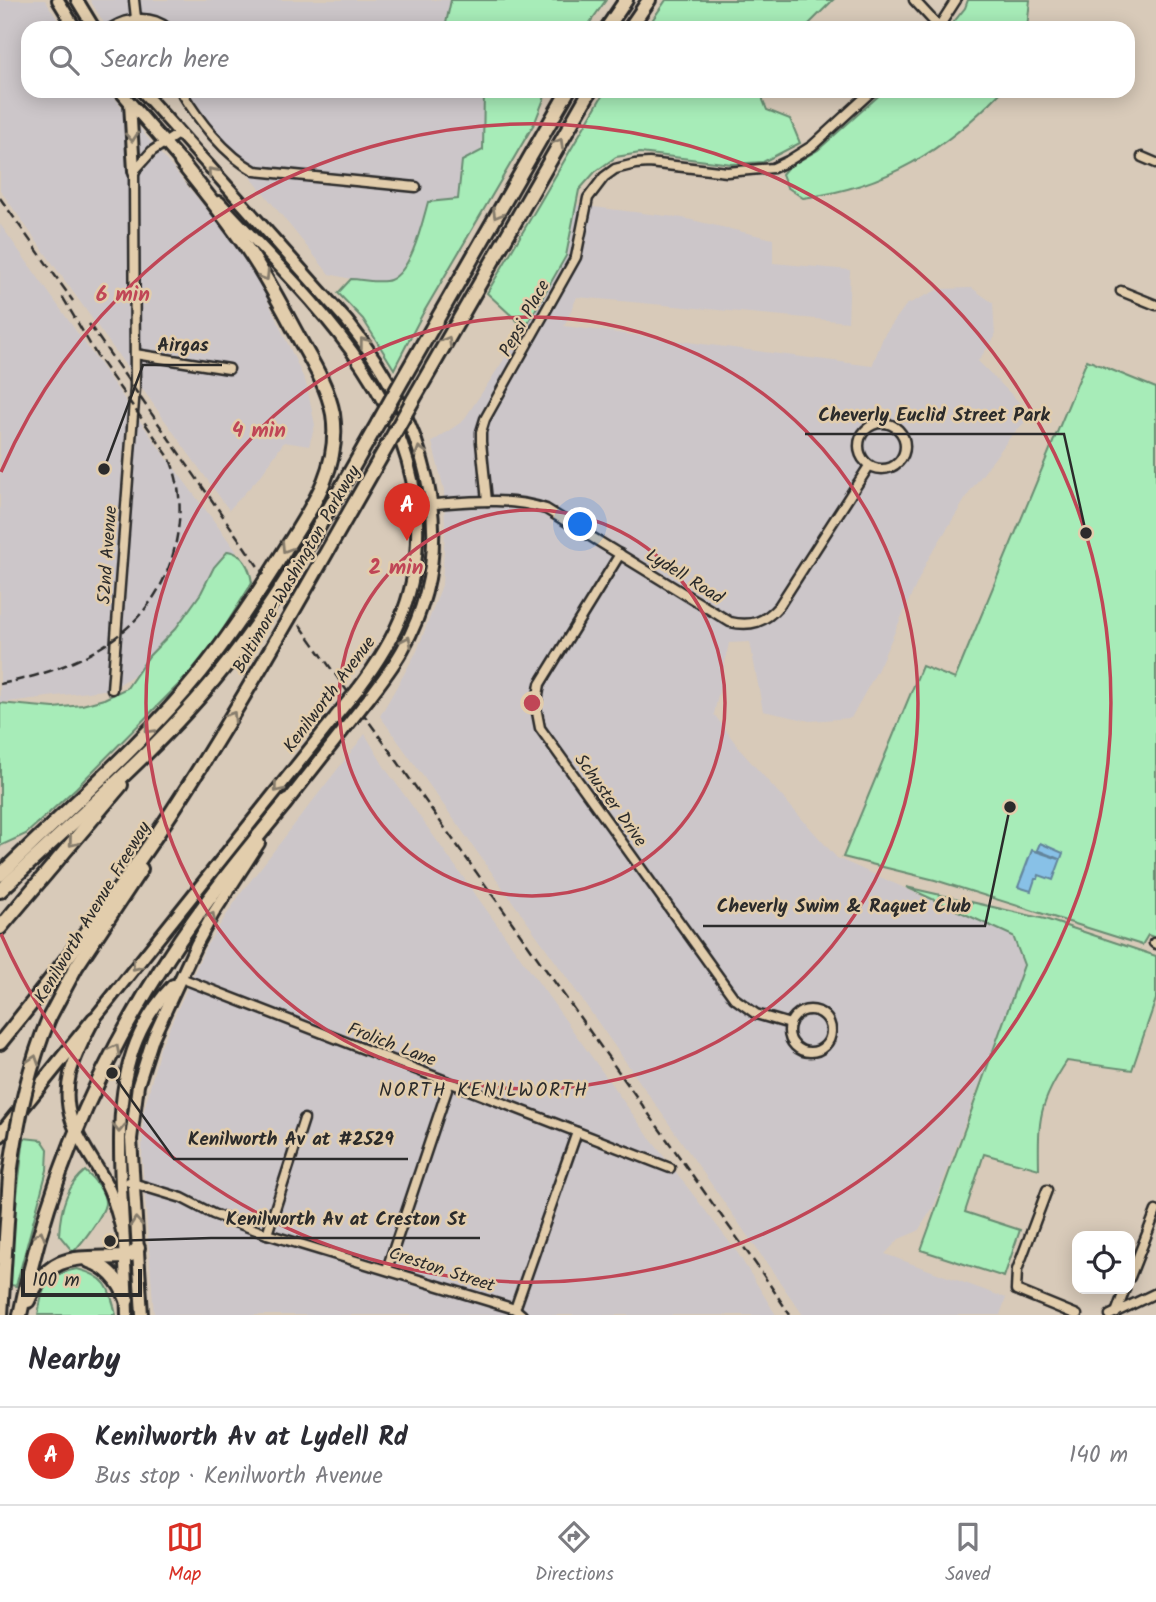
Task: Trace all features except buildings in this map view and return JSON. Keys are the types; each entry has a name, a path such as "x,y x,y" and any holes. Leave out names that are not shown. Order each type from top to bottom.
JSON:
{"highway":[{"path":"612,21 626,0"},
{"path":"634,21 649,0"},
{"name":"Baltimore-Washington Parkway","path":"0,891 164,734 214,680 258,621 330,506 564,98"},
{"name":"Baltimore-Washington Parkway","path":"0,1043 84,936 170,816 238,707 586,98"},
{"path":"0,875 200,674 259,593 316,500 330,468 334,449 334,427 331,405 320,377 255,260 181,162"},
{"path":"0,929 164,734"},
{"path":"21,1315 38,1240 76,1133 115,1049 168,957 202,908 287,801"},
{"name":"Kenilworth Avenue Freeway","path":"1,1315 10,1175 22,1100 34,1060 49,1018 76,967 135,879 170,816"},
{"path":"0,1135 93,1019"},
{"path":"21,1315 35,1286 46,1272 61,1262 123,1257 131,1255 138,1248"},
{"path":"74,1260 94,1263 107,1271 118,1283 127,1300"}],"main road":[{"path":"58,0 71,21"},
{"path":"77,0 90,21"},
{"name":"Kenilworth Avenue","path":"122,1231 112,1195 76,1133 69,1108 69,1081 76,1058 93,1019 380,660 404,611 412,586 418,550 417,505 400,436 366,373 326,319 126,98"},
{"name":"Kenilworth Avenue","path":"142,1315 131,1130 135,1094 149,1049 213,914 287,801 393,667 418,615 430,562 432,505 427,474 413,429 396,393 372,353 147,98"},
{"path":"152,98 157,111"},
{"path":"130,103 134,171"},
{"name":"Kenilworth Avenue","path":"127,1315 119,1122 122,1090 137,1042 163,996 181,978"},
{"path":"92,1159 121,1179"}],"street":[{"path":"134,0 136,21"},
{"path":"914,0 933,21"},
{"path":"943,21 956,0"},
{"path":"185,98 220,142 255,171 416,187"},
{"name":"Pepsi Place","path":"487,501 481,442 485,419 576,257 588,198 604,177 625,165 649,163 727,172 773,168 812,146 864,98"},
{"path":"134,171 152,151 178,134"},
{"path":"1142,157 1156,163"},
{"name":"52nd Avenue","path":"112,689 133,431 134,171"},
{"path":"1121,291 1156,305"},
{"path":"135,354 229,369"},
{"path":"878,423 898,428 906,447 901,460 890,469 869,466 860,456 858,449 865,429 878,423"},
{"name":"Lydell Road","path":"417,505 487,501 529,503 546,509 730,622 750,625 769,617 779,606 869,466"},
{"name":"Schuster Drive","path":"620,554 540,684 536,707 540,728 734,998 756,1014 790,1024"},
{"name":"Frolich Lane","path":"181,978 670,1168"},
{"path":"802,1012 820,1013 831,1028 828,1041 816,1051 800,1049 789,1036 790,1024 802,1012"},
{"path":"387,1269 449,1084"},
{"path":"267,1234 304,1119"},
{"path":"519,1312 577,1132"},
{"name":"Creston Street","path":"121,1179 181,1198 213,1214 267,1234 519,1312"},
{"path":"1047,1190 1017,1270 1016,1290 1025,1296 1077,1315"},
{"path":"1135,1264 1156,1211"},
{"path":"1113,1314 1156,1293"},
{"path":"1113,1314 1123,1294"}],"shaded area":[{"path":"0,0 45,0 58,21 21,21 21,98 115,98 228,235 256,275 306,383 315,425 309,446 284,442 262,474 229,510 0,190"},
{"path":"90,0 451,0 446,21 103,21"},
{"path":"187,98 484,98 483,150 462,161 458,199 428,202 417,240 401,273 388,282 329,274"},
{"path":"577,205 683,218 773,239 773,263 850,270 848,322 577,297 564,326 872,366 884,335 906,305 939,289 972,288 993,303 995,337 978,361 1032,415 1011,436 971,490 927,561 877,671 851,718 810,721 763,711 750,642 729,643 714,714 741,751 837,858 1013,936 1024,965 934,1206 918,1231 899,1239 885,1254 1006,1298 1000,1315 803,1315 380,716 417,651 442,585 444,490 432,442 463,421 525,328 566,256"},
{"path":"0,224 237,552 224,553 201,593 176,628 149,656 140,671 112,689 0,703"},
{"path":"365,734 385,768 649,1137 737,1252 776,1315 154,1315 142,1160 143,1114 160,1048 206,946 241,893"}],"green space":[{"path":"451,0 606,0 591,21 446,21"},
{"path":"666,0 833,0 812,21 652,21"},
{"path":"968,0 1030,0 1028,21 955,21"},
{"path":"484,98 544,98 535,122 422,315 394,369 363,319 338,293 351,279 381,282 398,275 415,246 428,202 458,199 462,161 483,150"},
{"path":"601,98 763,98 767,110 790,119 800,143 763,162 732,164 640,153 616,157 595,172 579,190 566,256 525,328 487,293"},
{"path":"876,98 995,98 958,131 912,163 861,185 803,198 787,187 782,174 787,168 818,150"},
{"path":"1087,360 1156,388 1156,938 1148,935 1142,945 935,880 843,857 922,666 955,679"},
{"path":"228,551 245,562 252,583 219,636 187,676 76,788 26,834 0,846 0,703 54,708 82,705 104,699 127,688 149,656 176,628 201,593 214,567"},
{"path":"906,887 1045,919 1156,956 1156,999 1132,1070 1067,1061 1042,1112 1039,1169 984,1154 965,1212 1020,1230 1004,1277 921,1250 1024,965 1013,936"},
{"path":"24,1138 42,1140 48,1149 47,1170 16,1286 11,1285 12,1236"},
{"path":"85,1171 101,1190 105,1204 87,1236 73,1252 59,1235 61,1218 65,1200 73,1184"},
{"path":"77,1269 101,1279 109,1290 116,1315 38,1315 47,1283 58,1275"}],"water":[{"path":"1040,843 1063,853 1053,880 1039,875 1031,891 1018,887 1032,850 1059,859 1037,850"}],"railway":[{"path":"0,198 73,301"},
{"path":"0,684 61,667 89,654 137,619 155,595 169,568 177,536 179,496 169,457 97,356 62,296"},
{"path":"89,324 264,575"},
{"path":"300,625 790,1315"}],"place":[{"name":"Airgas","path":"104,469"},
{"name":"Cheverly Euclid Street Park","path":"1086,533"},
{"name":"Kenilworth Av at Lydell Rd","path":"407,541"},
{"name":"Cheverly Swim & Raquet Club","path":"1010,807"},
{"name":"Kenilworth Av at #2529","path":"112,1073"},
{"name":"Kenilworth Av at Creston St","path":"110,1241"}],"district":[{"name":"NORTH KENILWORTH","path":"484,1089"}]}
